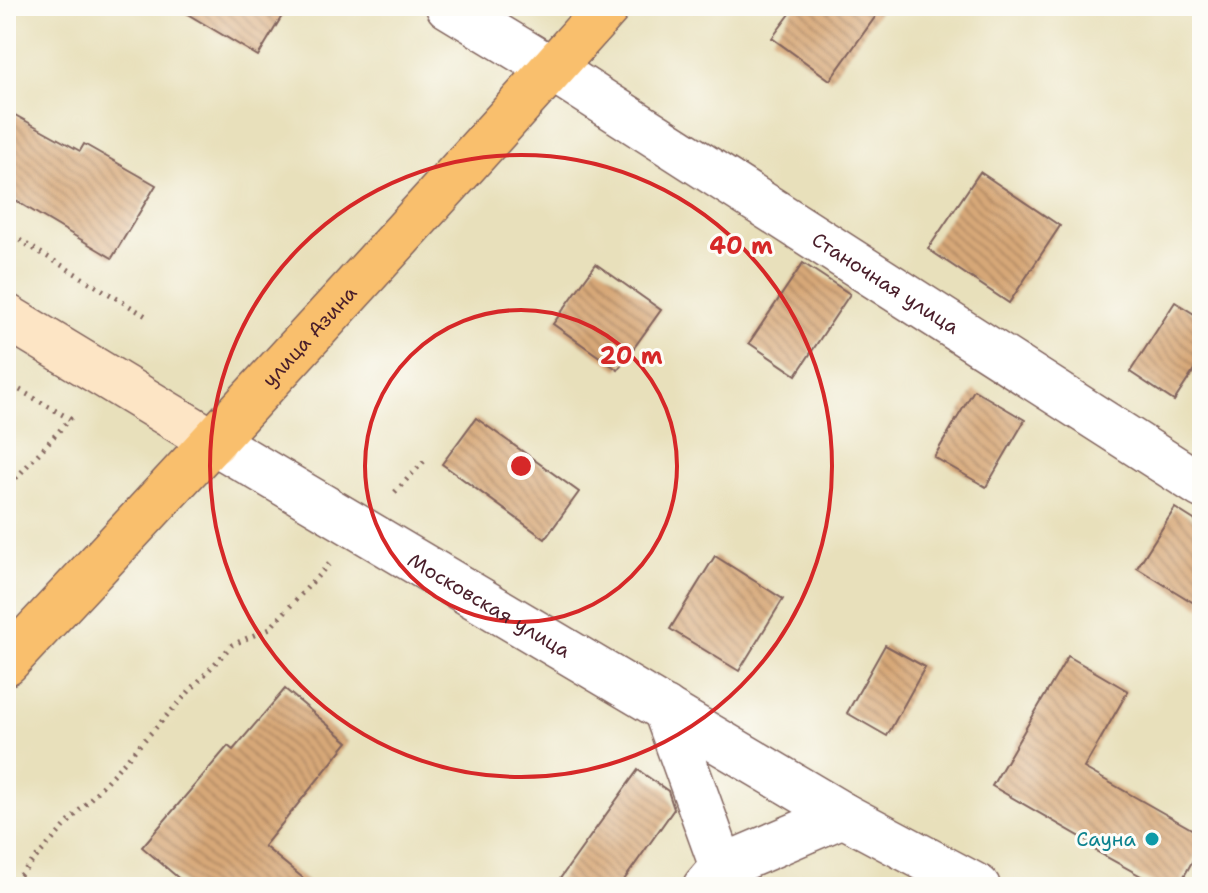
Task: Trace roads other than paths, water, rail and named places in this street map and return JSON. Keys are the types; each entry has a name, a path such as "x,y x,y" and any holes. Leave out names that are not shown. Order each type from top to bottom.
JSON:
{"main road":[{"name":"улица Азина","path":"6,663 214,442 608,6"}],"street":[{"name":"Станочная улица","path":"448,6 552,69 1202,486"},
{"name":"Московская улица","path":"6,316 843,815 978,887"},
{"path":"665,709 713,877 843,815"}],"place":[{"name":"Сауна","path":"1152,839"}]}
